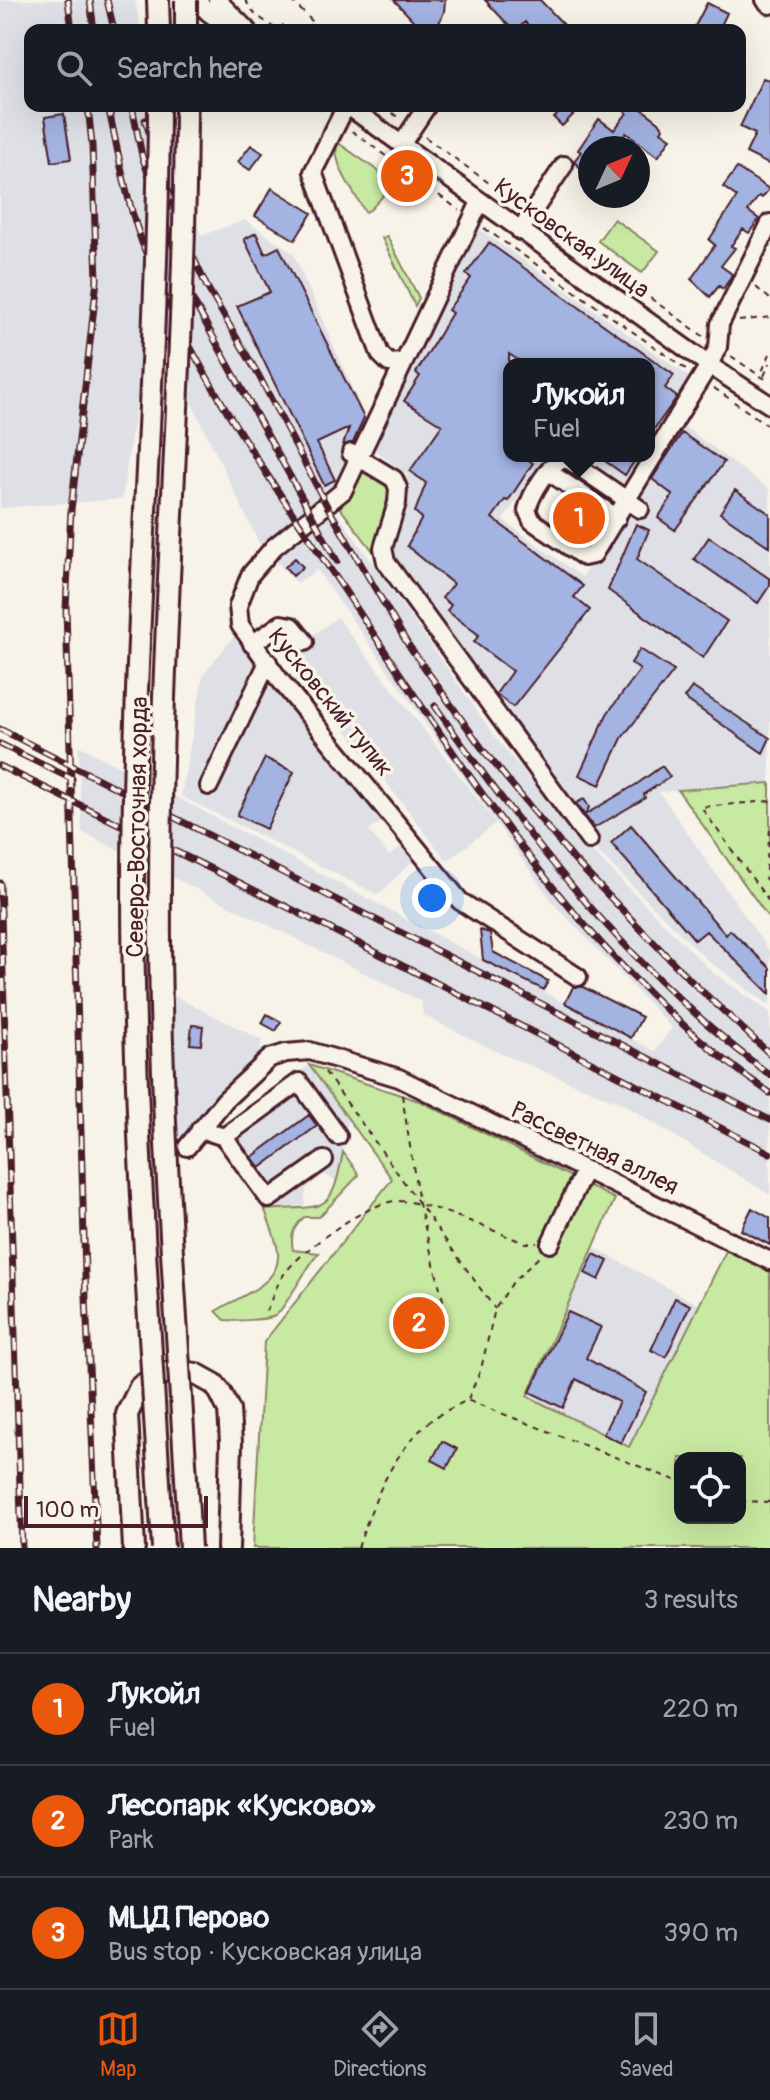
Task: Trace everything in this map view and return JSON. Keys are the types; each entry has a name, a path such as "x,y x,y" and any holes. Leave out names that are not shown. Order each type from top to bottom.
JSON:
{"main road":[{"path":"158,0 159,24"},
{"path":"185,0 186,24"},
{"name":"Северо-Восточная хорда","path":"159,112 156,298 137,715 133,885 140,1186 163,1548"},
{"name":"Северо-Восточная хорда","path":"186,112 183,296 163,716 160,882 167,1174 190,1548"},
{"path":"134,1548 127,1414 134,1395 148,1380 166,1372 180,1371 196,1374 214,1384 229,1410 228,1548"}],"street":[{"path":"185,0 213,6"},
{"path":"196,0 213,6 235,24"},
{"path":"231,0 239,24"},
{"path":"765,0 770,5"},
{"path":"343,112 313,172 380,354 389,363 403,362"},
{"name":"Кусковская улица","path":"346,112 401,145 480,202 705,372 770,405"},
{"path":"401,145 423,112"},
{"path":"520,231 564,165"},
{"name":"Кусковский тупик","path":"480,202 403,362 393,396 355,454 343,491 274,547 250,575 238,606 240,625 252,644 460,901 578,977"},
{"path":"555,462 529,502 528,514 532,521 584,557 593,555 629,511 705,372 718,347 720,324 770,223"},
{"path":"355,454 394,479 398,488 397,503 383,548 386,562 589,840"},
{"path":"570,462 629,511"},
{"path":"252,644 281,624 292,626 305,642"},
{"path":"209,786 268,662"},
{"path":"187,1147 225,1100 270,1058 310,1051"},
{"name":"Рассветная аллея","path":"310,1051 399,1078 770,1261"},
{"path":"224,1137 299,1082 338,1136"},
{"path":"200,1129 224,1137 269,1199 324,1160"},
{"path":"550,1244 585,1170"}],"path":[{"path":"245,0 255,14 269,24"},
{"path":"291,0 316,24"},
{"path":"311,24 312,19"},
{"path":"345,112 460,211"},
{"path":"391,112 770,381"},
{"path":"480,225 705,372 770,427"},
{"path":"742,275 770,299"},
{"path":"720,324 770,317"},
{"path":"761,376 770,354"},
{"path":"761,376 770,363"},
{"path":"770,801 701,807 770,903"},
{"path":"770,829 765,878 770,884"},
{"path":"310,1051 495,1309"},
{"path":"399,1078 419,1204 448,1320"},
{"path":"266,1311 285,1273 315,1245 375,1205 398,1201 419,1204 525,1243 550,1244"},
{"path":"358,1548 386,1474 409,1442 434,1418 467,1400 481,1369 495,1309 513,1282 534,1265 550,1244"},
{"path":"467,1400 674,1480"},
{"path":"746,1501 770,1502"}],"shaded area":[{"path":"0,0 135,0 140,24 24,24 24,112 165,112 201,236 245,220 293,253 365,417 340,484 323,493 499,742 581,840 712,972 770,1012 770,1195 623,1104 502,1054 423,1015 422,1002 82,832 78,745 655,1051 672,1028 553,903 317,570 297,583 259,543 149,314 122,499 0,508"},
{"path":"476,227 692,379 655,438 655,358 503,358 503,462 543,462 503,520 582,577 625,512 636,518 647,479 682,425 770,490 770,783 659,792 770,952 770,1006 706,959 587,841 519,729 391,561 407,475 373,449"},
{"path":"592,462 639,462 625,485"},
{"path":"337,617 496,823 447,861 288,655"},
{"path":"234,636 265,667 386,818 369,831 389,856 405,844 416,858 378,895 181,796 203,675"},
{"path":"170,994 262,1040 260,1052 175,1156"},
{"path":"309,1065 348,1120 338,1182 324,1174 306,1189 304,1206 265,1210 215,1142 220,1129"},
{"path":"593,1247 699,1305 630,1447 527,1396"}],"green space":[{"path":"337,142 395,183 370,210 365,212 345,178 336,151"},
{"path":"614,219 659,251 642,273 598,241"},
{"path":"387,236 419,298 415,306 382,238"},
{"path":"366,466 391,486 373,551 340,508"},
{"path":"770,783 770,920 678,790"},
{"path":"309,1065 422,1102 615,1199 527,1396 629,1447 727,1249 770,1272 770,1548 253,1548 264,1342 392,1179"},
{"path":"343,1152 359,1175 319,1217 304,1217 295,1228 293,1250 319,1253 284,1306 271,1317 225,1320 216,1311 256,1289 273,1274 277,1264 276,1242 265,1210 322,1204 334,1188"}],"building":[{"path":"394,0 445,0 439,24 416,24"},
{"path":"485,0 540,0 563,24 525,22 507,24"},
{"path":"707,3 727,13 722,24 696,24"},
{"path":"763,78 770,81 770,165 746,153 755,134 740,127"},
{"path":"560,112 576,112 562,126 554,118"},
{"path":"626,112 646,112 659,122 663,128 661,131 671,138 658,157 650,151 650,136 630,136 626,133 624,136 587,136 599,119 614,130"},
{"path":"64,114 71,159 52,162 45,117"},
{"path":"251,145 263,153 250,170 238,162"},
{"path":"737,168 769,189 762,198 759,196 748,211 759,219 749,233 743,229 731,246 735,248 721,266 732,274 729,280 723,289 719,286 710,297 691,279 715,245 709,240 737,197 723,187"},
{"path":"272,188 312,213 295,240 255,216"},
{"path":"256,233 265,254 279,247 364,418 353,443 343,445 349,428 317,443 335,480 324,485 237,306 270,292 244,239"},
{"path":"489,243 650,358 515,358 509,354 509,358 503,358 503,462 533,463 508,501 505,500 492,518 583,586 574,597 590,610 513,707 496,694 512,671 474,642 479,635 447,611 451,605 442,598 453,584 407,546 422,518 415,512 426,483 410,471 442,425 404,401 420,376 416,373 452,313 448,310 471,278 466,274"},
{"path":"655,361 674,375 665,388 677,397 655,428"},
{"path":"682,433 724,462 675,530 658,518 673,495 652,479"},
{"path":"607,462 634,462 625,475"},
{"path":"735,490 770,514 770,547 720,513"},
{"path":"570,499 590,513 571,534 553,522"},
{"path":"636,524 649,530 637,559 727,621 703,658 608,590"},
{"path":"709,537 770,579 770,585 758,603 694,559"},
{"path":"295,558 303,567 293,576 285,567"},
{"path":"640,649 674,671 622,738 600,785 579,775 607,714 640,670 631,663"},
{"path":"692,687 770,738 763,753 684,698"},
{"path":"265,758 294,772 266,829 237,815"},
{"path":"662,766 670,777 644,794 645,798 594,828 576,803 584,799 589,807 586,814"},
{"path":"631,825 726,935 730,930 770,968 770,994 706,931 695,940 611,843"},
{"path":"480,930 490,933 493,952 548,981 544,990 483,960"},
{"path":"573,987 583,987 642,1017 631,1038 565,1003"},
{"path":"267,1014 281,1022 276,1031 262,1023"},
{"path":"192,1025 203,1026 201,1045 190,1044"},
{"path":"309,1115 317,1126 260,1168 252,1157"},
{"path":"752,1208 770,1218 770,1245 741,1230"},
{"path":"594,1254 608,1261 599,1280 585,1273"},
{"path":"675,1298 690,1305 666,1357 651,1350"},
{"path":"568,1312 601,1327 586,1358 646,1392 621,1443 603,1434 619,1402 576,1379 563,1408 530,1392"},
{"path":"442,1441 457,1449 447,1468 432,1460"}],"railway":[{"path":"68,0 71,24"},
{"path":"90,0 93,24"},
{"path":"107,0 113,24"},
{"path":"89,112 97,280 71,510 66,608 85,1274 97,1548"},
{"path":"109,112 139,235 188,343 238,430 394,665 487,800 588,929 644,988 705,1043 770,1093"},
{"path":"133,112 142,156 191,297 337,561"},
{"path":"145,120 184,237 207,287 259,376 327,506 407,643 484,751 575,861 691,981 770,1054"},
{"path":"435,706 509,808 588,904 674,994 770,1075"},
{"path":"0,729 770,1120"},
{"path":"0,744 72,779"},
{"path":"0,766 242,884 770,1153"},
{"path":"0,883 22,1548"}],"place":[{"name":"МЦД Перово","path":"407,176"},
{"name":"Лукойл","path":"579,518"},
{"name":"Лесопарк «Кусково»","path":"419,1323"}]}
